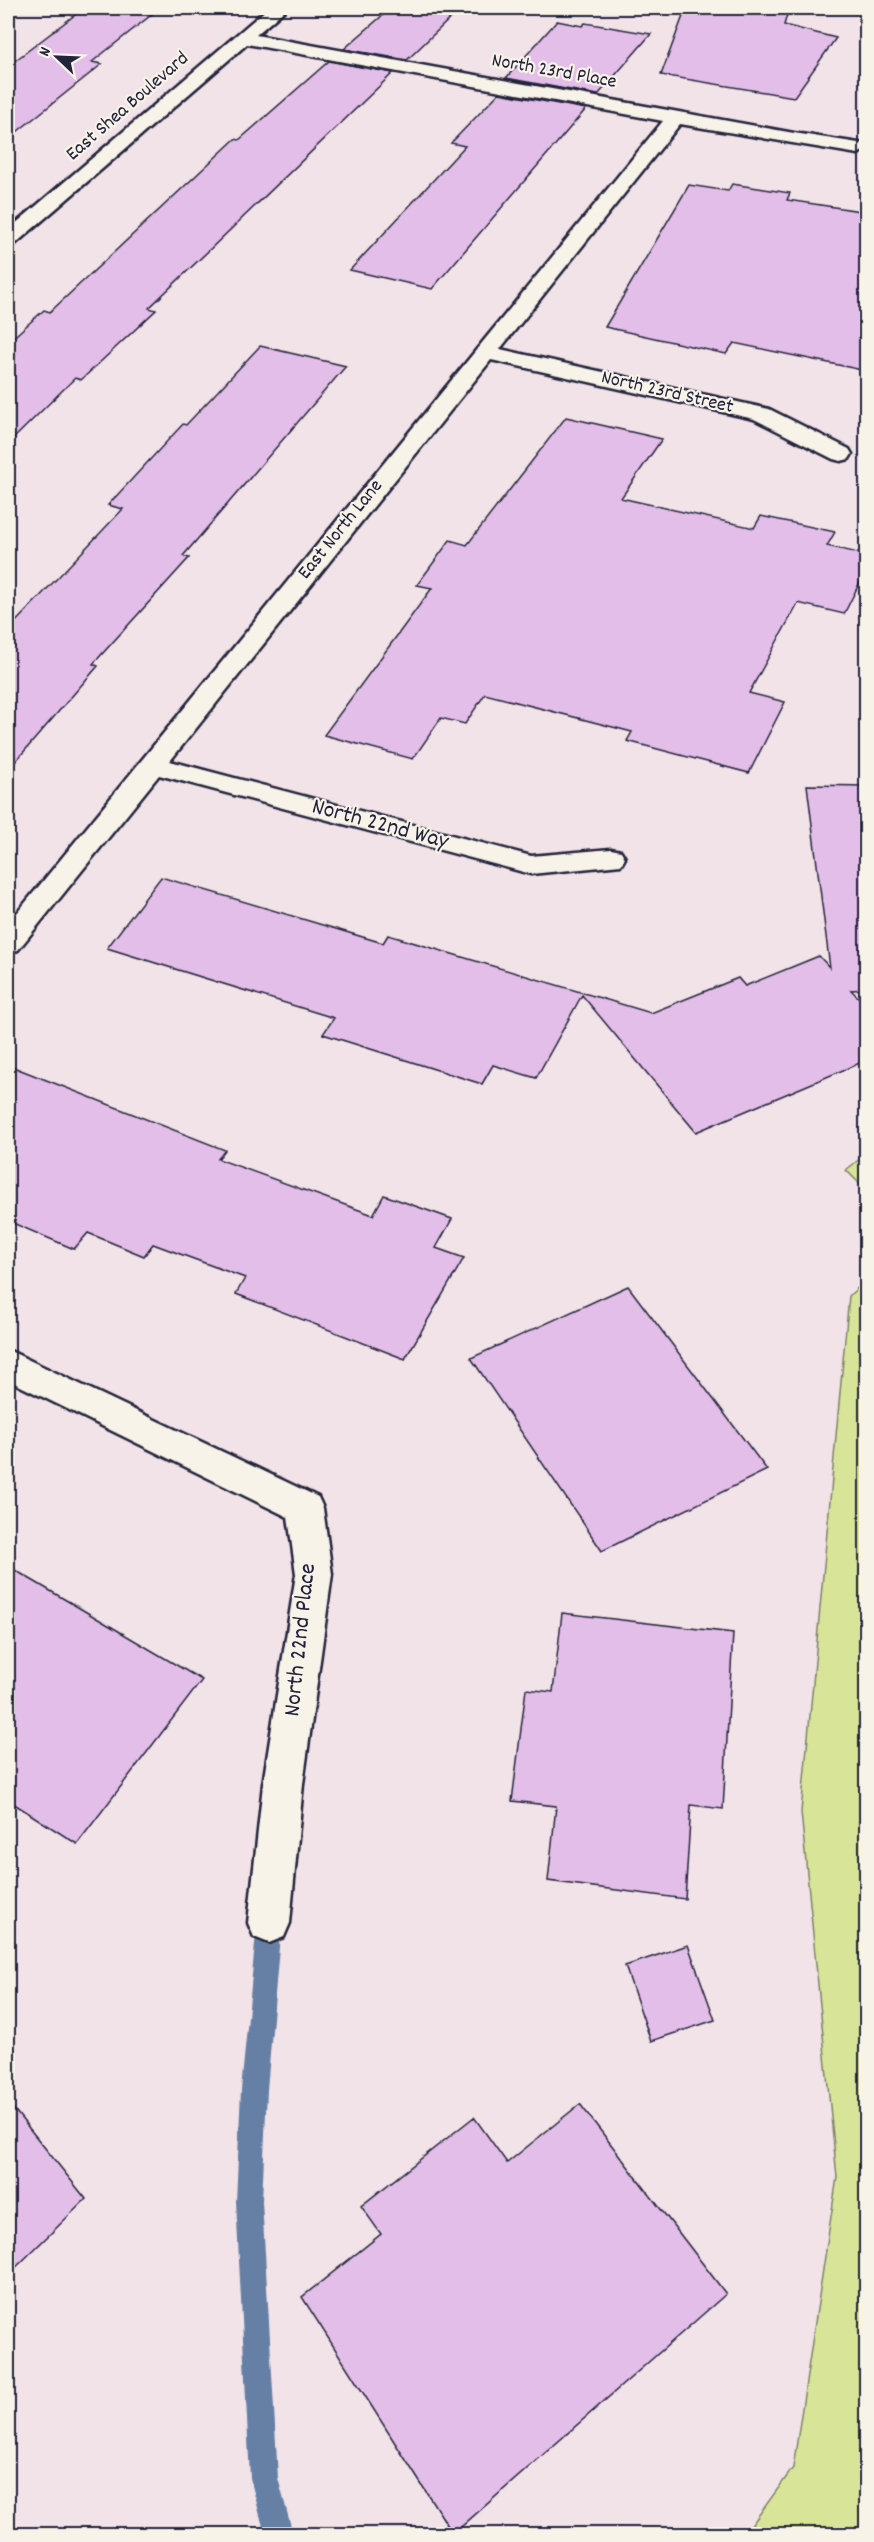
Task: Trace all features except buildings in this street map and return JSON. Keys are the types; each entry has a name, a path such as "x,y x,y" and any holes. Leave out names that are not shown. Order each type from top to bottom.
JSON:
{"street":[{"name":"East Shea Boulevard","path":"8,240 278,8"},
{"name":"North 23rd Place","path":"242,38 858,148"},
{"name":"East North Lane","path":"8,943 676,117"},
{"name":"North 23rd Street","path":"485,352 761,414 841,454"},
{"name":"North 22nd Way","path":"151,764 531,865 611,858"},
{"name":"North 22nd Place","path":"8,1364 305,1508 314,1574 283,1784 269,1923"}],"green space":[{"path":"866,1154 866,1190 846,1170"},
{"path":"866,1280 866,2534 745,2534 793,2468 837,2177 801,1812 849,1296"}],"waterway":[{"path":"269,1923 254,2090 249,2201 264,2478 279,2534"}]}
